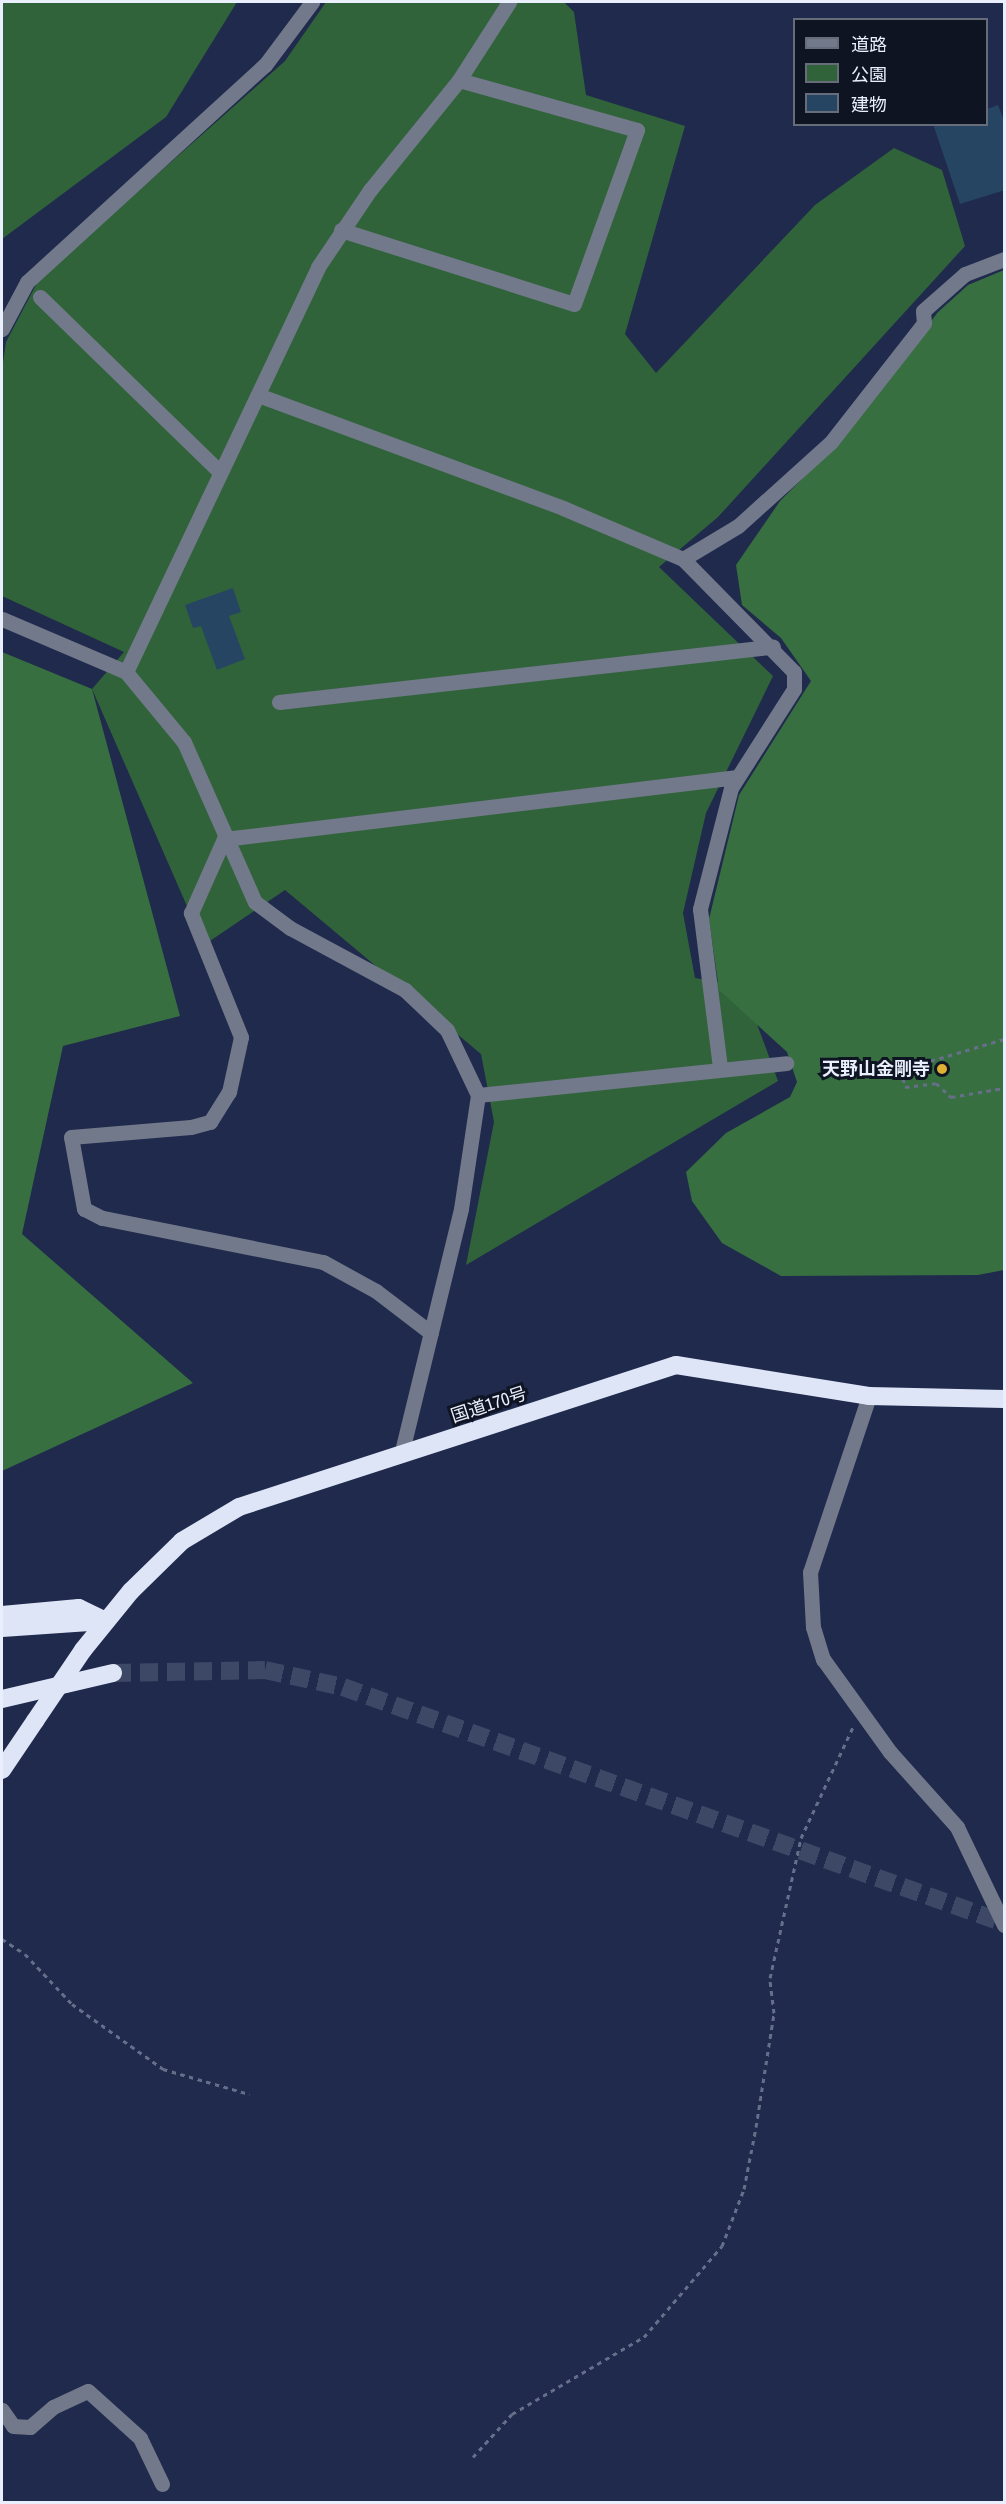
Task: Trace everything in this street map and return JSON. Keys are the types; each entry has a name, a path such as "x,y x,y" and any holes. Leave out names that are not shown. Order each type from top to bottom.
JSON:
{"highway":[{"name":"国道170号","path":"2,1770 83,1650 106,1621 182,1541 239,1507 676,1365 869,1396 1005,1399"},
{"path":"2,1615 79,1608 106,1621"},
{"path":"2,1628 106,1621"},
{"path":"2,1699 114,1672"}],"street":[{"path":"2,329 27,282 265,65 312,2"},
{"path":"126,672 219,471 341,230 459,80 509,2"},
{"path":"341,230 574,304 638,130 459,80"},
{"path":"683,559 738,526 831,442 924,323 923,311 965,274 1005,259"},
{"path":"40,297 219,471"},
{"path":"258,395 552,504 683,559 773,647 794,672 794,689 737,777 700,909 720,1068"},
{"path":"2,619 126,672 184,741 224,839 255,903 290,928 405,990 447,1030 478,1095 476,1139 401,1455"},
{"path":"279,702 773,647"},
{"path":"224,839 737,777"},
{"path":"224,839 191,913 241,1037 229,1092 210,1122 191,1127 71,1137 84,1209 102,1218 323,1262 376,1291 431,1334"},
{"path":"478,1095 720,1068 786,1063"},
{"path":"869,1396 810,1572 813,1627 823,1659 862,1713 957,1827 1005,1925"},
{"path":"2,2410 12,2426 30,2427 53,2407 88,2391 140,2438 162,2484"}],"path":[{"path":"1005,1039 930,1061 903,1078 905,1087 936,1083 951,1097 1005,1088"},
{"path":"473,2457 512,2414 644,2337 722,2246 744,2189 774,2013 770,1978 801,1838 835,1757 862,1713"},
{"path":"2,1939 25,1954 72,2004 163,2069 249,2094"}],"green space":[{"path":"2,2 237,2 166,117 2,239"},
{"path":"326,2 564,2 574,12 586,95 685,126 625,334 656,373 815,205 894,148 942,170 965,246 718,517 659,567 773,676 706,813 683,913 695,978 743,986 778,1081 466,1265 494,1122 481,1054 285,890 204,945 92,689 124,652 2,596 2,369 6,342 39,279 285,61"},
{"path":"1004,270 1004,1270 978,1275 781,1276 722,1243 692,1201 686,1172 726,1133 790,1097 797,1082 787,1052 719,990 709,919 739,795 811,681 781,638 742,605 736,565 780,501 837,444 938,312 968,285"},
{"path":"2,652 92,689 180,1016 63,1046 22,1234 193,1383 2,1471"}],"building":[{"path":"998,105 1005,123 1005,190 960,204 934,126 988,126 988,109"},
{"path":"233,588 241,612 229,616 245,659 217,670 201,626 193,628 185,605"}],"tunnel":[{"path":"113,1673 265,1670 343,1687 1004,1923"}],"place":[{"name":"天野山金剛寺","path":"942,1069"}]}
